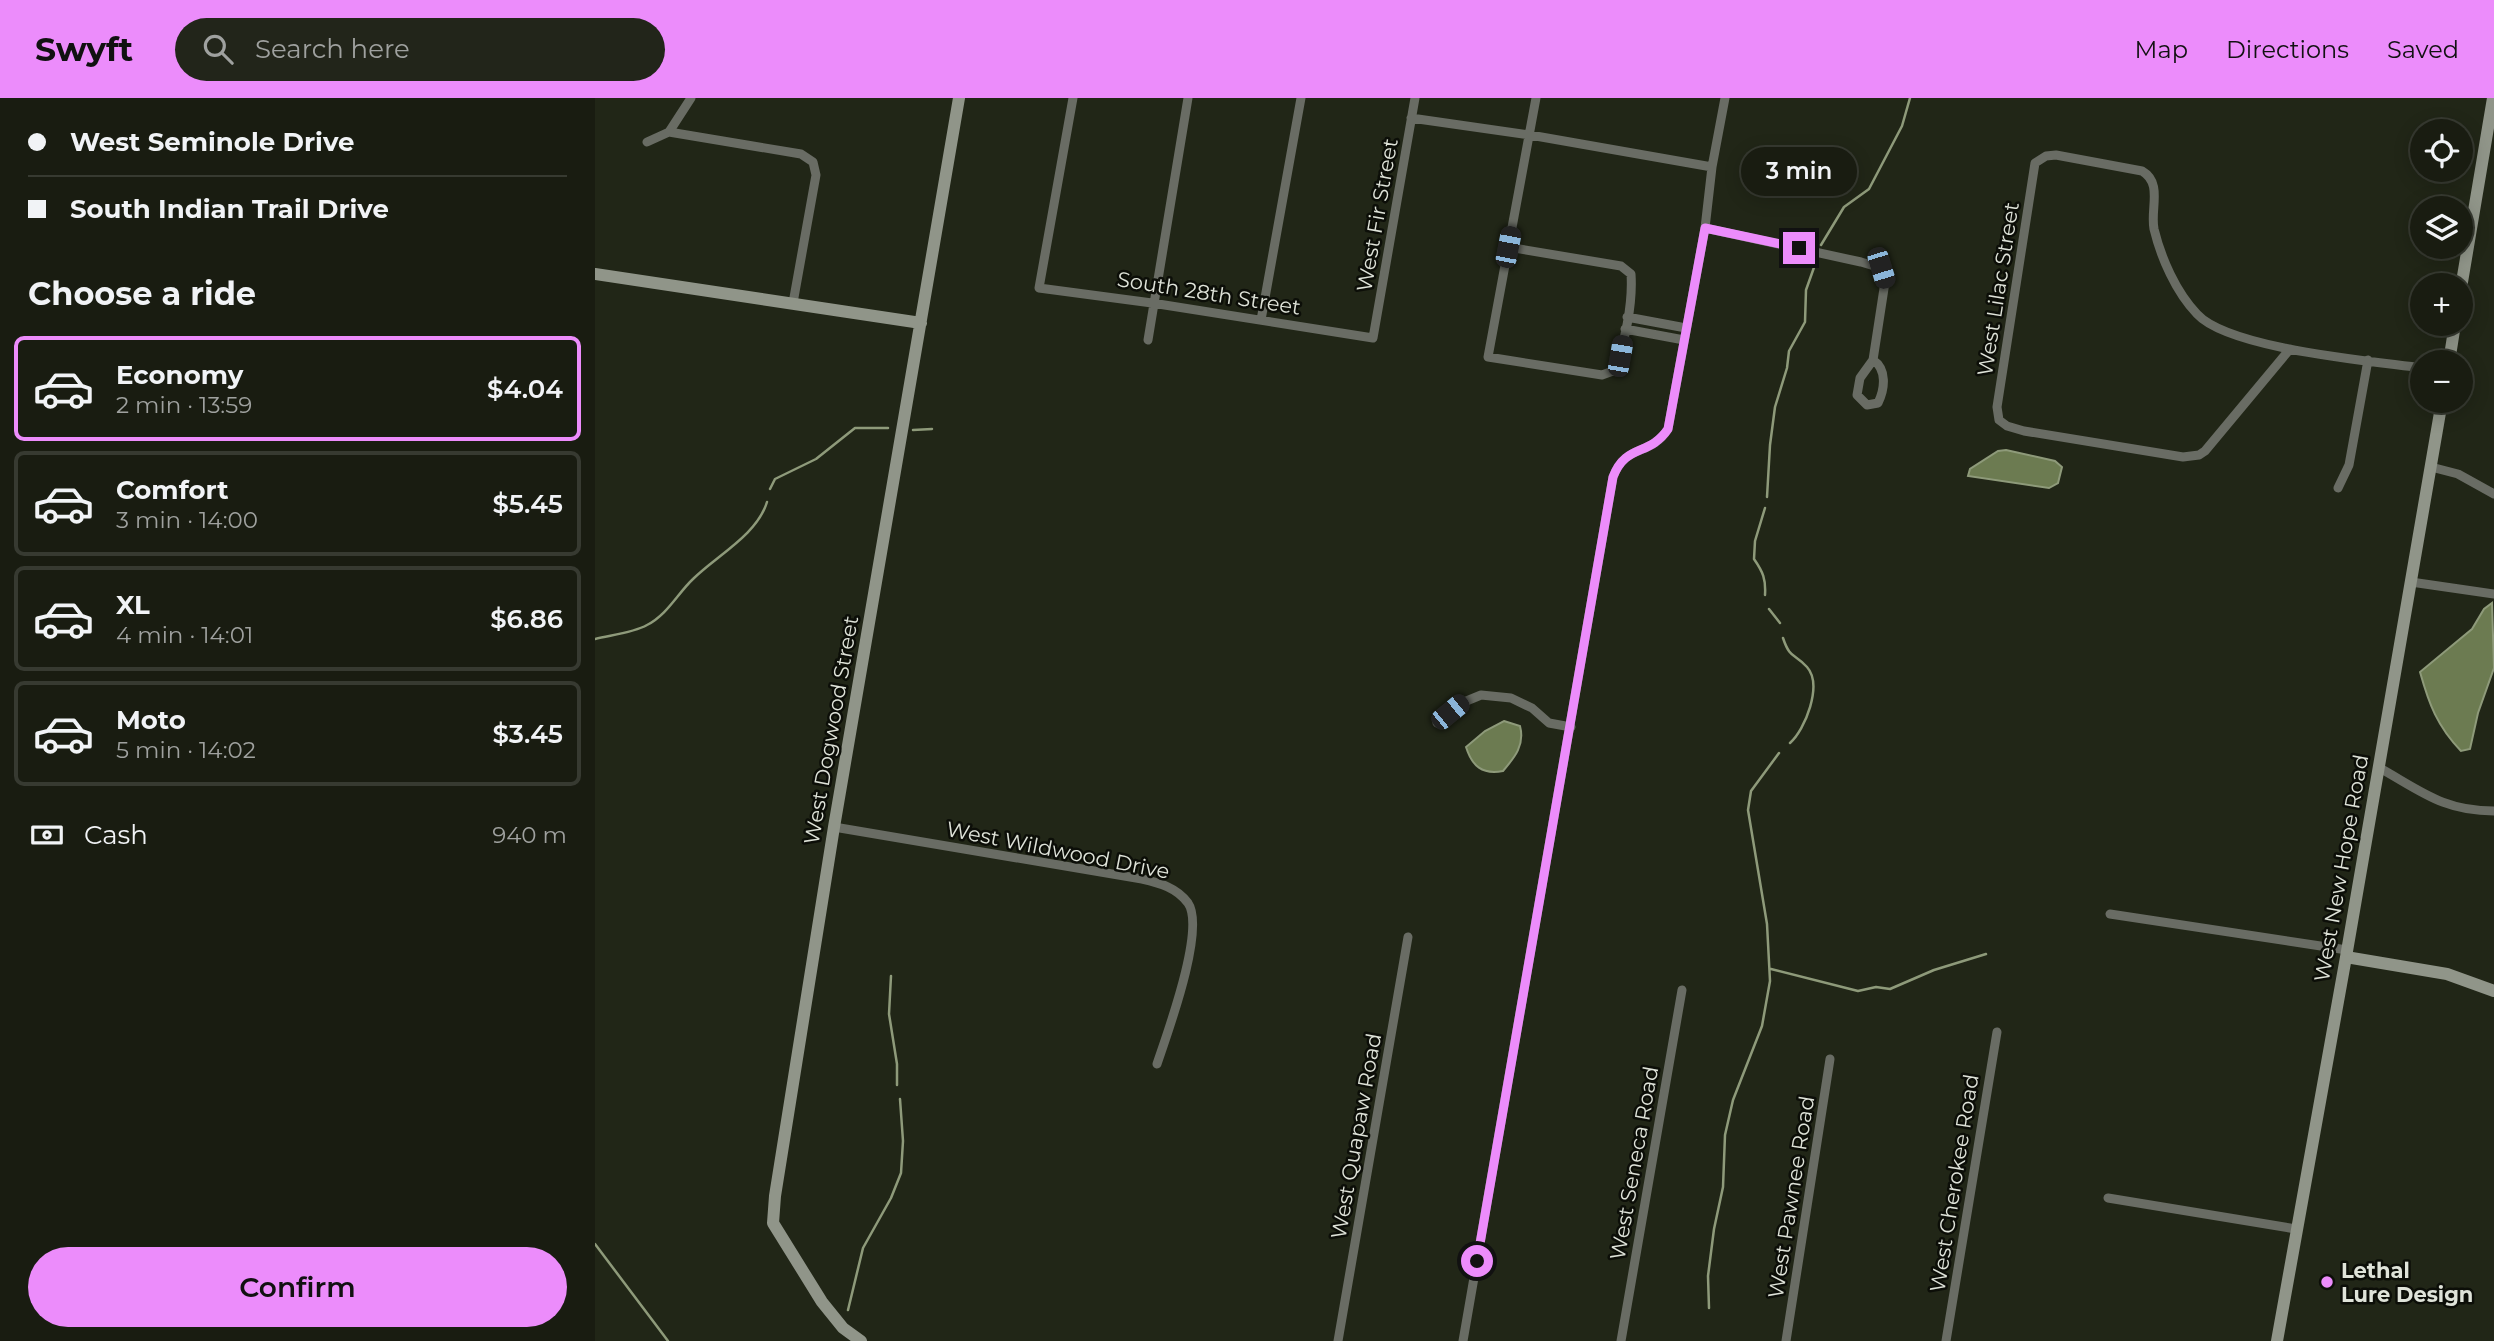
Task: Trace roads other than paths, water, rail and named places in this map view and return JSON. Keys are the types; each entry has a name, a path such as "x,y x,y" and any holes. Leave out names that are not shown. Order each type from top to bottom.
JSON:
{"street":[{"path":"647,142 669,132 691,98"},
{"name":"West Dogwood Street","path":"861,1341 843,1328 822,1302 773,1223 779,1169 834,827 959,98"},
{"name":"South 28th Street","path":"1073,98 1039,288 1373,338"},
{"path":"1148,340 1188,98"},
{"path":"1261,320 1301,98"},
{"name":"West Fir Street","path":"1373,338 1415,98"},
{"path":"1508,247 1621,266 1631,274 1632,289 1620,356 1613,371 1602,375 1488,357 1508,247 1530,135 1536,98"},
{"path":"1463,1341 1613,477 1618,462 1660,441 1668,429 1705,228 1712,167 1725,98"},
{"path":"2464,273 2493,98"},
{"path":"1411,118 1530,135 1712,167"},
{"path":"669,132 801,154 813,162 816,176 793,303"},
{"name":"West Lilac Street","path":"2056,155 2142,171 2150,176 2154,186 2153,225 2161,252 2175,283 2197,315 2226,333 2290,349 2199,455 2183,457 2007,426 1999,420 1997,407 2035,163 2046,156 2056,155"},
{"path":"1705,228 1881,268 1885,282 1873,360 1858,383 1857,395 1867,405 1878,402 1883,388 1880,367 1873,360"},
{"path":"595,274 921,323"},
{"path":"1627,317 1686,328"},
{"path":"1625,329 1684,340"},
{"path":"2290,349 2410,366"},
{"path":"2338,488 2349,465 2368,360"},
{"name":"West New Hope Road","path":"2277,1341 2440,413"},
{"path":"2431,467 2458,474 2494,494"},
{"path":"2411,582 2494,594"},
{"path":"1437,723 1464,702 1481,695 1511,698 1532,708 1549,723 1570,727"},
{"path":"2378,767 2437,802 2462,810 2494,811"},
{"name":"West Wildwood Drive","path":"834,827 1142,879 1176,891 1189,905 1193,916 1192,937 1178,1003 1157,1064"},
{"path":"2110,914 2347,953 2447,974 2494,991"},
{"name":"West Quapaw Road","path":"1338,1341 1408,937"},
{"name":"West Seneca Road","path":"1621,1341 1682,990"},
{"name":"West Cherokee Road","path":"1946,1341 1997,1032"},
{"name":"West Pawnee Road","path":"1786,1341 1830,1059"},
{"path":"2108,1198 2295,1229"}],"waterway":[{"path":"1821,245 1844,207 1869,189 1902,126 1910,98"},
{"path":"1767,497 1775,407 1787,368 1789,351 1805,322 1806,290 1817,259"},
{"path":"770,489 775,479 816,459 855,428 888,428"},
{"path":"913,430 932,429"},
{"path":"595,639 635,630 654,621 693,579 745,535 762,514 767,502"},
{"path":"1765,508 1755,541 1754,559 1763,576 1765,595"},
{"path":"1769,609 1780,623"},
{"path":"1783,638 1790,653 1807,667 1813,685 1813,696 1806,718 1790,743"},
{"path":"1709,1308 1708,1276 1723,1187 1725,1135 1733,1100 1762,1026 1770,981 1767,924 1748,810 1751,791 1779,753"},
{"path":"1771,969 1858,991 1876,987 1890,989 1934,970 1986,954"},
{"path":"891,976 889,1014 897,1064 897,1085"},
{"path":"848,1310 863,1248 891,1198 901,1173 903,1141 900,1099"},
{"path":"595,1244 668,1341"}],"place":[{"name":"Lethal Lure Design","path":"2327,1282"}]}
